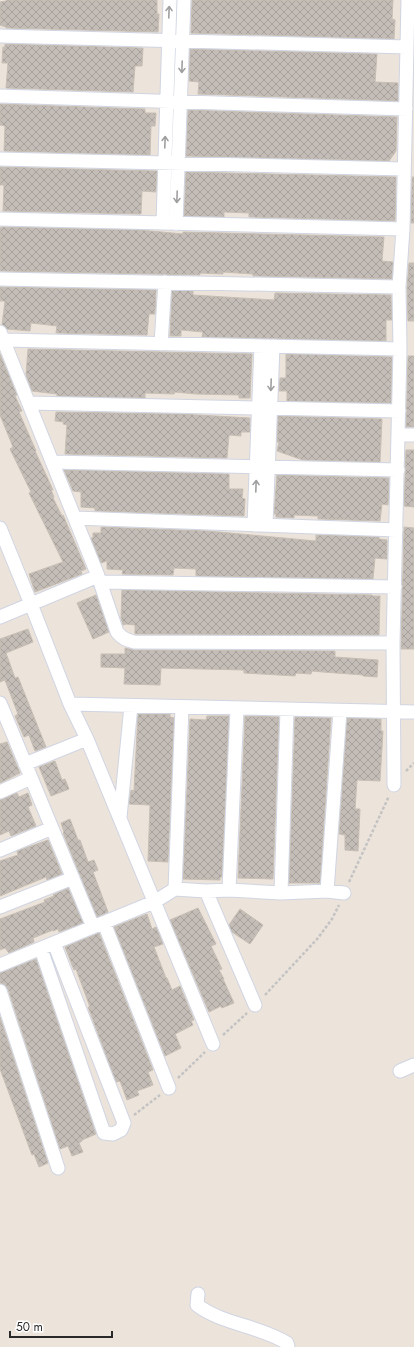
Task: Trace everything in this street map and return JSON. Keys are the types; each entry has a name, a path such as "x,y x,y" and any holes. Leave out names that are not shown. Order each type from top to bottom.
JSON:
{"street":[{"path":"163,223 170,0"},
{"path":"176,224 184,0"},
{"path":"394,785 393,643 399,411 399,287 403,229 408,0"},
{"path":"0,36 407,47"},
{"path":"0,96 181,103 406,109"},
{"path":"0,159 404,169"},
{"path":"0,219 403,229"},
{"path":"0,279 399,287"},
{"path":"161,344 165,282"},
{"path":"393,643 134,642 126,640 117,632 100,579 2,336 161,344 400,349"},
{"path":"260,525 267,346"},
{"path":"29,402 399,411"},
{"path":"398,435 414,435"},
{"path":"53,462 398,470"},
{"path":"75,518 396,530"},
{"path":"0,528 32,604 70,704 87,739 213,1044"},
{"path":"0,617 100,579 395,587"},
{"path":"0,703 5,731 25,764 73,878 98,925 169,1088"},
{"path":"70,704 414,712"},
{"path":"120,819 131,706"},
{"path":"175,889 182,707"},
{"path":"229,890 237,708"},
{"path":"281,893 287,710"},
{"path":"327,891 340,711"},
{"path":"25,764 87,739"},
{"path":"0,792 31,778"},
{"path":"0,850 52,828"},
{"path":"0,907 73,878"},
{"path":"0,965 154,902 175,889 281,893 327,891 344,893"},
{"path":"206,891 255,1005"},
{"path":"41,948 104,1132 113,1134 122,1130 124,1123 54,943"},
{"path":"0,992 58,1168"},
{"path":"400,1071 414,1064"},
{"path":"198,1294 197,1305 207,1312 276,1336 287,1343 288,1347"}],"path":[{"path":"124,1123 169,1088 255,1005 318,938 332,919 394,785 414,763"}],"building":[{"path":"7,0 157,0 157,14 159,14 158,32 6,28 0,25 0,2"},
{"path":"192,0 393,0 392,19 395,20 394,39 191,33"},
{"path":"5,44 143,48 142,66 135,66 133,92 6,88 8,63 2,63 3,47 5,47"},
{"path":"190,49 377,54 375,82 398,83 398,101 198,94 199,82 189,81"},
{"path":"0,104 145,109 145,113 156,113 155,126 151,126 150,155 4,151 5,126 0,125"},
{"path":"188,110 397,117 396,151 389,161 186,156"},
{"path":"0,167 157,171 156,192 142,191 141,214 3,211 4,185 0,185"},
{"path":"186,172 396,177 395,221 249,217 249,213 224,212 224,217 184,216"},
{"path":"412,177 414,177 414,223 411,223"},
{"path":"0,228 140,230 183,234 183,232 384,237 382,261 393,262 392,279 253,276 253,274 223,272 223,274 200,273 200,275 0,271"},
{"path":"409,263 414,263 414,321 408,321 407,287"},
{"path":"0,287 156,290 155,314 149,314 147,335 56,333 57,326 31,323 30,331 7,329 2,325 5,301 0,301"},
{"path":"172,290 193,291 193,295 274,300 275,293 391,295 392,320 386,320 386,341 202,337 203,332 181,330 181,336 170,336"},
{"path":"28,349 252,354 250,398 239,398 239,395 175,392 174,394 145,393 145,398 57,396 57,394 32,391 26,375"},
{"path":"0,354 17,395 15,396 22,411 19,412 53,490 51,490 54,497 53,498 62,516 63,515 86,569 81,571 82,574 35,592 29,574 63,562 29,493 31,492 10,449 13,447 0,415"},
{"path":"286,354 392,357 391,403 287,401 287,391 279,391 280,378 286,378"},
{"path":"408,356 414,356 414,427 406,427"},
{"path":"56,412 181,414 250,418 250,432 241,432 241,436 229,435 227,458 65,454 67,425 63,424 64,422 55,421"},
{"path":"278,416 382,419 380,462 303,460 277,451 279,442 277,442"},
{"path":"406,450 414,450 414,507 404,506"},
{"path":"64,470 229,474 229,489 243,489 242,498 245,499 244,516 95,511 95,508 81,507 81,492 73,491"},
{"path":"277,475 389,478 388,505 382,504 380,521 318,519 318,516 294,515 294,518 276,517 276,514 274,514"},
{"path":"101,527 208,531 316,541 316,535 379,537 379,539 387,540 387,559 375,558 373,579 196,576 196,569 174,568 173,575 122,574 123,570 107,569 107,561 101,563 91,538 93,538 93,533 101,533"},
{"path":"404,527 414,528 414,649 401,649"},
{"path":"122,590 380,596 379,635 135,634 135,625 123,625 121,618"},
{"path":"96,595 109,632 93,639 77,603"},
{"path":"28,629 33,642 6,653 15,678 18,677 46,747 35,751 29,735 24,737 15,716 18,714 5,680 0,682 0,639"},
{"path":"125,648 134,650 335,651 335,657 378,660 377,677 312,671 311,674 296,673 295,676 244,673 244,670 161,668 160,685 124,684 125,668 101,667 101,654 125,654"},
{"path":"138,714 170,714 170,717 174,718 168,862 148,861 150,805 129,804 131,790 134,791"},
{"path":"207,716 229,716 222,877 220,877 220,880 183,879 190,719 206,720"},
{"path":"245,716 279,717 273,879 238,878"},
{"path":"295,717 331,718 320,883 289,883"},
{"path":"347,718 381,719 381,731 383,731 380,781 357,780 355,809 360,809 358,851 345,850 345,835 339,834"},
{"path":"7,742 20,773 0,783 0,744"},
{"path":"55,761 62,780 65,779 69,789 51,796 39,767"},
{"path":"17,793 19,797 28,793 32,805 28,807 36,826 11,836 9,831 0,835 0,800"},
{"path":"70,819 88,862 94,860 98,870 93,872 108,912 97,917 63,833 61,823"},
{"path":"48,840 62,874 47,880 46,877 0,896 0,861 18,855 17,851"},
{"path":"68,888 83,923 59,932 58,929 53,930 33,938 34,942 9,953 5,948 0,950 0,919 45,902 44,900"},
{"path":"198,908 216,944 211,946 222,969 219,970 234,1003 222,1008 221,1006 209,1012 170,920"},
{"path":"240,909 263,925 250,944 232,932 229,925"},
{"path":"147,914 152,929 156,927 163,944 154,947 166,978 172,990 180,986 194,1020 191,1021 193,1025 175,1034 181,1048 165,1056 114,927"},
{"path":"99,933 153,1070 148,1072 153,1085 137,1091 139,1095 127,1100 120,1081 116,1082 88,1007 90,1007 76,969 74,970 65,947"},
{"path":"36,959 96,1134 82,1140 79,1143 83,1152 72,1156 68,1146 60,1149 8,989 5,985 0,983 0,973"},
{"path":"0,1017 48,1163 39,1167 34,1154 32,1155 0,1069"}]}
